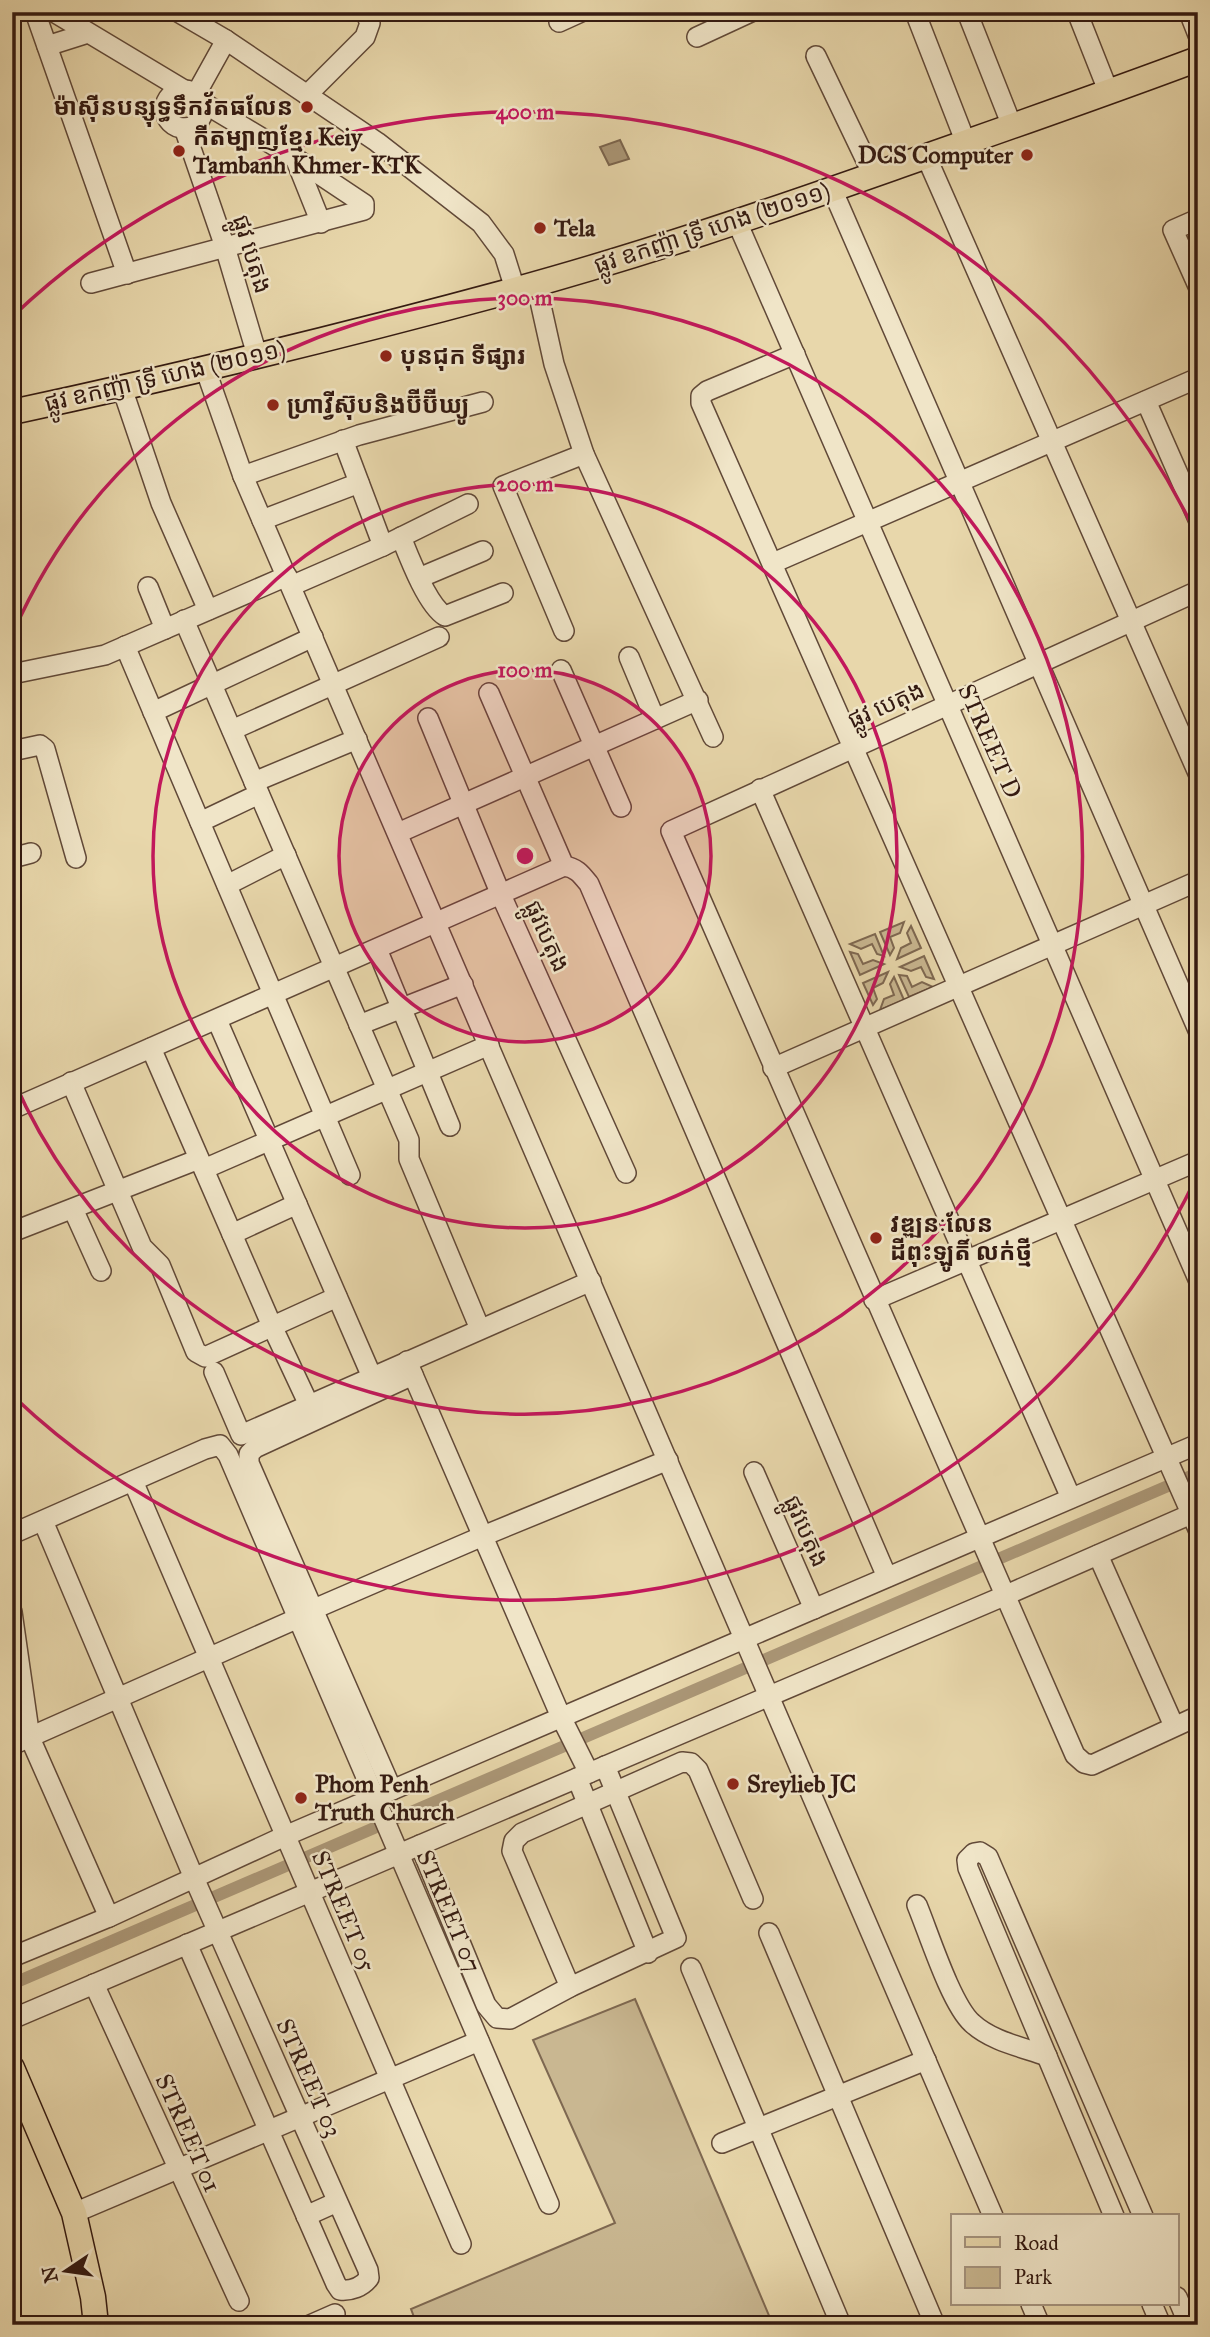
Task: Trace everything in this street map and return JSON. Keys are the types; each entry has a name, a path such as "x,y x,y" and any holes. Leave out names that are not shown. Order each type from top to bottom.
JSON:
{"main road":[{"name":"ផ្លូវ ឧកញ៉ា ទ្រី ហេង (២០១១)","path":"12,412 205,368 526,286 737,222 1109,93 1198,59"},
{"path":"12,2068 74,2213 93,2297 96,2325"}],"street":[{"path":"35,12 127,274"},
{"path":"54,12 295,158 365,206 362,211 321,223 91,283"},
{"path":"178,12 226,40 377,142 481,223 504,254 526,286 584,454 713,737"},
{"path":"307,95 365,37 370,23 365,12"},
{"path":"559,22 581,12"},
{"path":"697,37 751,12"},
{"path":"915,12 966,143"},
{"path":"967,12 1012,126"},
{"path":"1077,12 1109,93"},
{"path":"1189,12 1198,35"},
{"path":"47,46 88,33"},
{"path":"194,95 226,40"},
{"path":"816,57 873,175"},
{"path":"172,94 194,95 202,114 200,120 184,128 172,123 168,118 166,106 172,94"},
{"name":"ផ្លូវ បេតុង","path":"184,128 225,247 257,355"},
{"path":"926,156 1198,772"},
{"path":"295,158 321,223"},
{"path":"832,189 1198,1030"},
{"path":"1198,219 1173,230 1198,286"},
{"name":"STREET D","path":"737,222 1198,1279"},
{"path":"12,2019 187,1944 396,1849 420,1845 1002,1591 1194,1516 701,403 701,396 707,391 795,354"},
{"path":"205,368 243,476 992,2214"},
{"path":"774,564 1198,378"},
{"path":"122,388 161,503 208,610"},
{"path":"1146,401 1198,519"},
{"path":"243,476 343,440 482,402"},
{"path":"343,440 359,483 392,541 439,612 445,616 503,593"},
{"path":"564,631 503,485 584,454"},
{"path":"262,520 359,483"},
{"path":"12,674 104,654 208,610 392,541 468,504"},
{"path":"419,578 483,551"},
{"path":"148,587 165,629"},
{"name":"ផ្លូវ បេតុង","path":"773,1068 671,831 1198,591"},
{"path":"184,620 409,1140 409,1159 480,1329"},
{"path":"153,712 313,637"},
{"path":"232,730 439,637"},
{"path":"125,646 350,1175"},
{"path":"629,657 655,719"},
{"path":"561,670 621,807"},
{"path":"489,693 564,866"},
{"path":"398,833 698,700"},
{"name":"ផ្លូវបេតុង","path":"428,718 501,895 626,1172"},
{"path":"200,822 257,788 357,738"},
{"path":"12,751 40,745 45,749 76,858"},
{"path":"760,789 1071,1498"},
{"path":"227,885 286,855"},
{"path":"12,1109 564,866 572,867 581,873 589,884 887,1577"},
{"path":"1198,881 773,1068 1075,1755 1084,1763 1092,1765 1198,1716"},
{"path":"377,949 450,1126"},
{"path":"359,1025 463,984"},
{"path":"217,1020 372,1377"},
{"path":"12,1232 117,1192 270,1142 489,1045"},
{"path":"151,1048 309,1405"},
{"path":"71,1082 142,1247 160,1265 200,1356 205,1357 337,1297"},
{"path":"874,1300 1198,1161"},
{"path":"232,1234 297,1205"},
{"path":"73,1209 101,1271"},
{"path":"381,1798 314,1609 249,1462 249,1454 255,1448 480,1329 591,1281"},
{"path":"214,1372 241,1435 372,1377 410,1368"},
{"path":"410,1368 564,1723 589,1770 617,1792 676,1938 510,2018 497,2018 486,2005 420,1845"},
{"path":"12,1957 747,1644 814,1609 887,1577 980,1542 1071,1498 1168,1461 1198,1444"},
{"name":"STREET 07","path":"133,1481 205,1449 220,1445 228,1455 296,1619 381,1798 396,1849 550,2204"},
{"path":"314,1609 668,1460"},
{"name":"ផ្លូវបេតុង","path":"754,1472 814,1609"},
{"path":"12,1534 133,1481"},
{"name":"STREET 05","path":"133,1481 461,2244"},
{"name":"STREET 03","path":"43,1521 216,1929 368,2270 369,2278 365,2284 348,2291 340,2290 336,2284 187,1944"},
{"path":"1098,1555 1174,1726"},
{"path":"12,1612 21,1741 109,1917"},
{"path":"21,1741 296,1619"},
{"path":"570,1987 512,1851 514,1841 522,1833 682,1762 691,1763 698,1770 753,1899"},
{"path":"589,1770 587,1804 648,1953"},
{"path":"1113,2214 968,1868 967,1860 974,1853 980,1852 988,1857 1142,2214"},
{"path":"917,1905 959,2008 965,2016 972,2024 993,2036 1047,2056"},
{"path":"769,1933 935,2325"},
{"path":"691,1968 841,2325"},
{"name":"STREET 01","path":"94,1984 239,2301"},
{"path":"74,2213 479,2041"},
{"path":"722,2143 926,2060"},
{"path":"306,2216 337,2202"},
{"path":"1178,2299 1189,2325"},
{"path":"1032,2306 1040,2325"},
{"path":"1153,2306 1161,2325"},
{"path":"310,2325 335,2315"}],"green space":[{"path":"904,922 900,933 890,937 894,948 890,955 880,932"},
{"path":"911,926 921,948 897,959 901,948 911,943 907,933"},
{"path":"875,934 884,956 877,954 872,944 861,949 850,944"},
{"path":"850,952 858,954 863,964 873,960 884,964 860,975"},
{"path":"924,956 934,979 926,977 921,967 911,971 900,967"},
{"path":"888,972 883,983 873,988 877,999 873,1005 863,983"},
{"path":"899,975 907,976 912,987 922,982 933,987 909,997"},
{"path":"894,977 904,1000 880,1010 884,999 894,995 890,984"},
{"path":"635,1999 773,2325 417,2325 411,2309 615,2223 533,2040"}],"shaded area":[{"path":"620,140 629,159 609,165 600,147"}],"waterway":[{"path":"12,1984 1198,1473"}],"place":[{"name":"ម៉ាស៊ីនបន្សុទ្ធទឹកវ័តធលែន","path":"307,107"},
{"name":"កីតម្បាញខ្មែរ Keiy Tambanh Khmer-KTK","path":"179,151"},
{"name":"DCS Computer","path":"1027,155"},
{"name":"Tela","path":"540,228"},
{"name":"បុនជុក ទីផ្សារ","path":"386,356"},
{"name":"ហ្រាវ្វីស៊ុបនិងប៊ីប៊ីឃ្យូ","path":"273,405"},
{"name":"វឌ្ឍនៈលែន ដីពុះឡូតិ៍ លក់ថ្មី","path":"876,1238"},
{"name":"Sreylieb JC","path":"733,1784"},
{"name":"Phom Penh Truth Church","path":"301,1798"}]}
